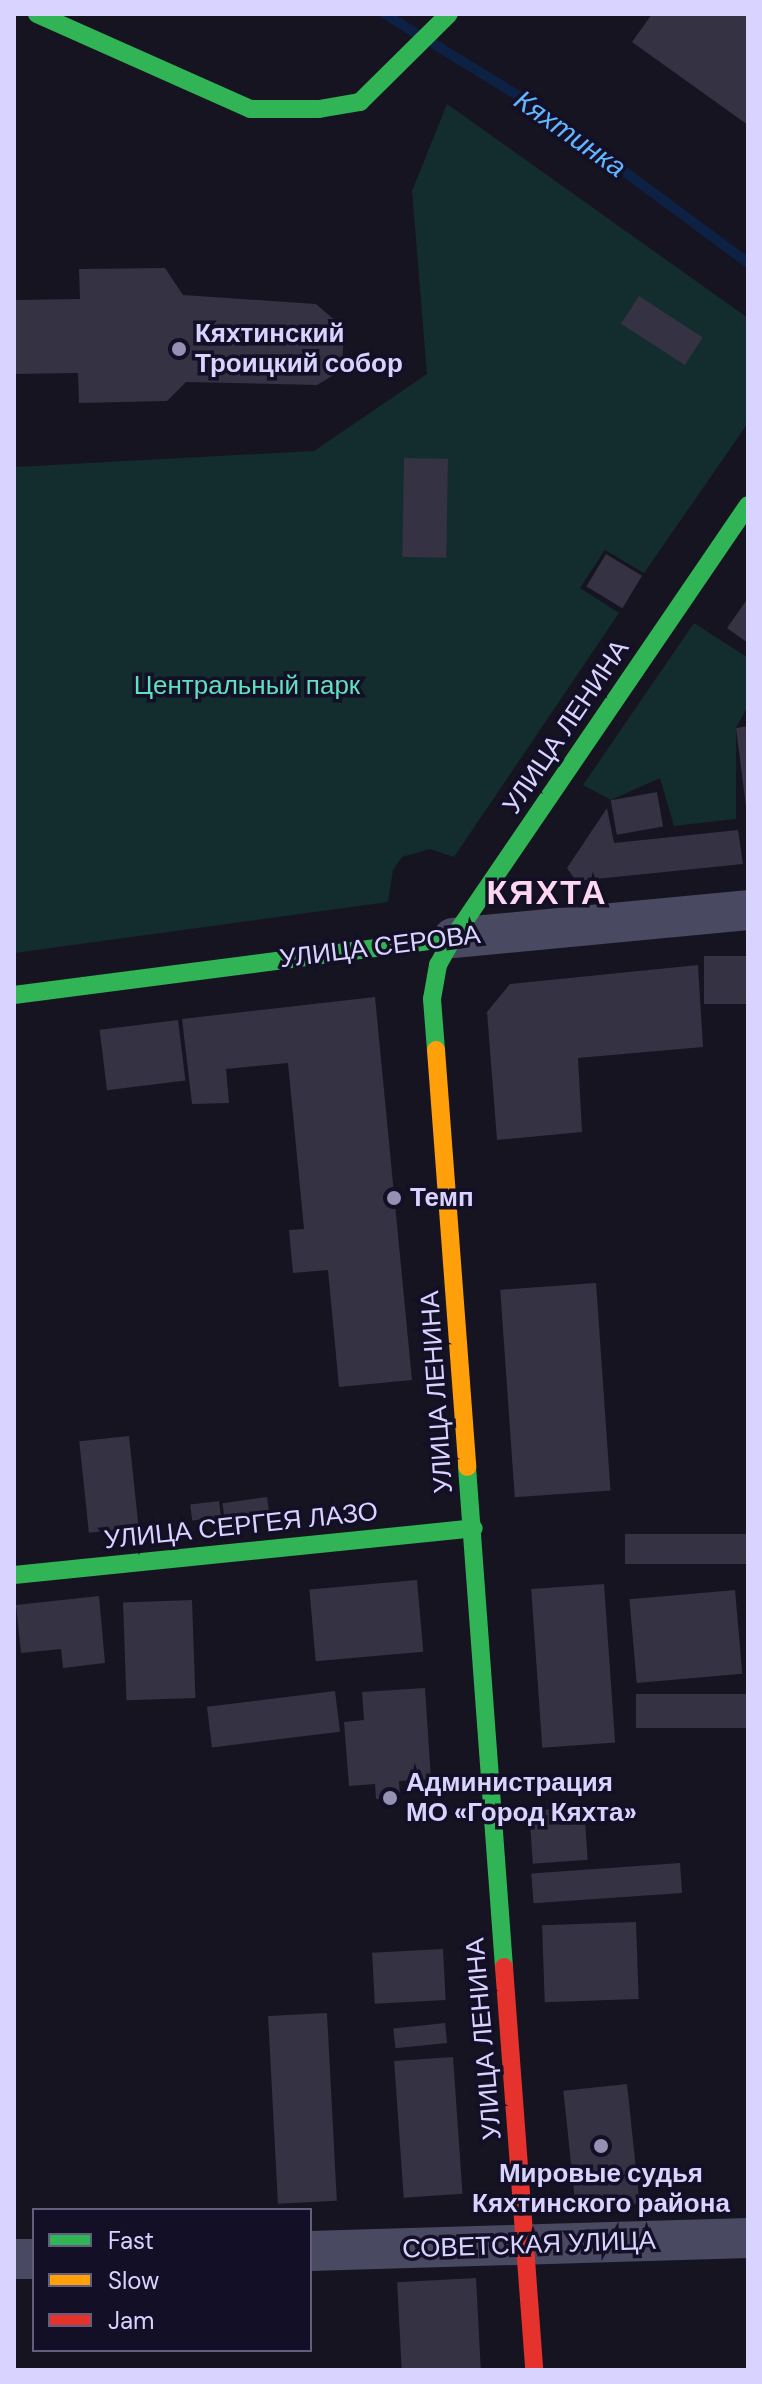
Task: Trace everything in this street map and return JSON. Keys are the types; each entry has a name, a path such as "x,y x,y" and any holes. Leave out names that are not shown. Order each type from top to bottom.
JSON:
{"street":[{"path":"37,14 250,109 319,109 360,102 448,16"},
{"name":"УЛИЦА ЛЕНИНА","path":"534,2370 474,1528 432,999 438,965 453,938 748,505"},
{"name":"УЛИЦА СЕРОВА","path":"14,995 453,938 748,910"},
{"name":"УЛИЦА СЕРГЕЯ ЛАЗО","path":"14,1575 474,1528"},
{"name":"СОВЕТСКАЯ УЛИЦА","path":"312,2251 748,2238"}],"green space":[{"name":"Центральный парк","path":"447,104 748,318 748,423 644,573 605,550 580,588 619,613 454,857 430,849 402,857 393,870 388,902 14,953 14,467 314,451 427,374 412,191"},
{"path":"694,623 748,658 748,706 736,728 736,819 674,826 660,778 611,800 583,785"}],"building":[{"path":"652,14 748,14 748,125 632,42"},
{"name":"Кяхтинский Троицкий собор","path":"165,268 183,295 316,304 344,328 342,370 317,385 186,382 167,401 79,403 78,373 14,374 14,300 80,299 79,269"},
{"path":"639,296 703,337 685,365 621,324"},
{"path":"404,458 448,459 446,558 402,557"},
{"path":"606,554 642,576 622,608 586,587"},
{"path":"748,598 748,643 727,628"},
{"path":"748,726 748,807 746,807 736,728"},
{"path":"657,792 663,826 617,835 611,800"},
{"path":"607,808 614,843 738,830 743,864 576,881 567,868"},
{"path":"704,956 748,956 748,1004 704,1004"},
{"path":"698,965 703,1047 578,1058 582,1132 497,1140 487,1012 510,984"},
{"path":"375,997 412,1380 339,1387 328,1270 293,1273 289,1230 304,1229 288,1063 226,1069 229,1103 192,1104 182,1019"},
{"path":"178,1020 185,1081 107,1090 100,1030"},
{"path":"596,1283 611,1490 515,1497 500,1290"},
{"path":"129,1436 139,1527 89,1533 79,1441"},
{"path":"267,1497 269,1512 225,1518 222,1503"},
{"path":"219,1501 221,1517 192,1520 190,1505"},
{"path":"625,1534 748,1534 748,1564 625,1564"},
{"path":"417,1580 423,1652 316,1661 309,1589"},
{"path":"604,1584 615,1743 542,1748 531,1589"},
{"path":"735,1590 742,1674 637,1683 629,1599"},
{"path":"99,1596 105,1663 63,1668 61,1649 21,1653 16,1605"},
{"path":"192,1600 195,1698 126,1700 123,1602"},
{"path":"425,1688 431,1779 399,1781 400,1797 376,1799 375,1784 349,1786 344,1722 364,1720 362,1692"},
{"path":"335,1691 340,1732 212,1747 207,1707"},
{"path":"636,1694 748,1694 748,1728 636,1728"},
{"path":"584,1807 588,1860 533,1864 529,1811"},
{"path":"680,1863 682,1893 533,1903 531,1873"},
{"path":"636,1922 639,1999 545,2002 542,1925"},
{"path":"443,1949 446,2000 375,2004 372,1953"},
{"path":"327,2013 337,2201 278,2204 268,2016"},
{"path":"445,2023 447,2043 395,2048 393,2028"},
{"path":"453,2057 463,2194 404,2198 394,2061"},
{"name":"Мировые судья Кяхтинского района","path":"627,2084 640,2203 576,2210 563,2091"},
{"path":"476,2278 481,2370 402,2370 397,2282"}],"waterway":[{"name":"Кяхтинка","path":"385,14 414,32"},
{"name":"Кяхтинка","path":"434,44 540,109 748,263"}],"traffic: fast":[{"path":"37,14 250,109 319,109 360,102 449,14"},
{"path":"436,1050 432,999 438,965 453,938 748,505"},
{"path":"14,995 453,938"},
{"path":"467,1467 504,1967"},
{"path":"14,1575 474,1528"}],"traffic: slow":[{"path":"436,1050 467,1467"}],"traffic: jam":[{"path":"504,1967 534,2370"}],"place":[{"name":"Кяхтинский Троицкий собор","path":"179,349"},
{"name":"Темп","path":"394,1198"},
{"name":"Администрация МО «Город Кяхта»","path":"390,1798"},
{"name":"Мировые судья Кяхтинского района","path":"601,2146"}],"district":[{"name":"КЯХТА","path":"547,893"}]}
